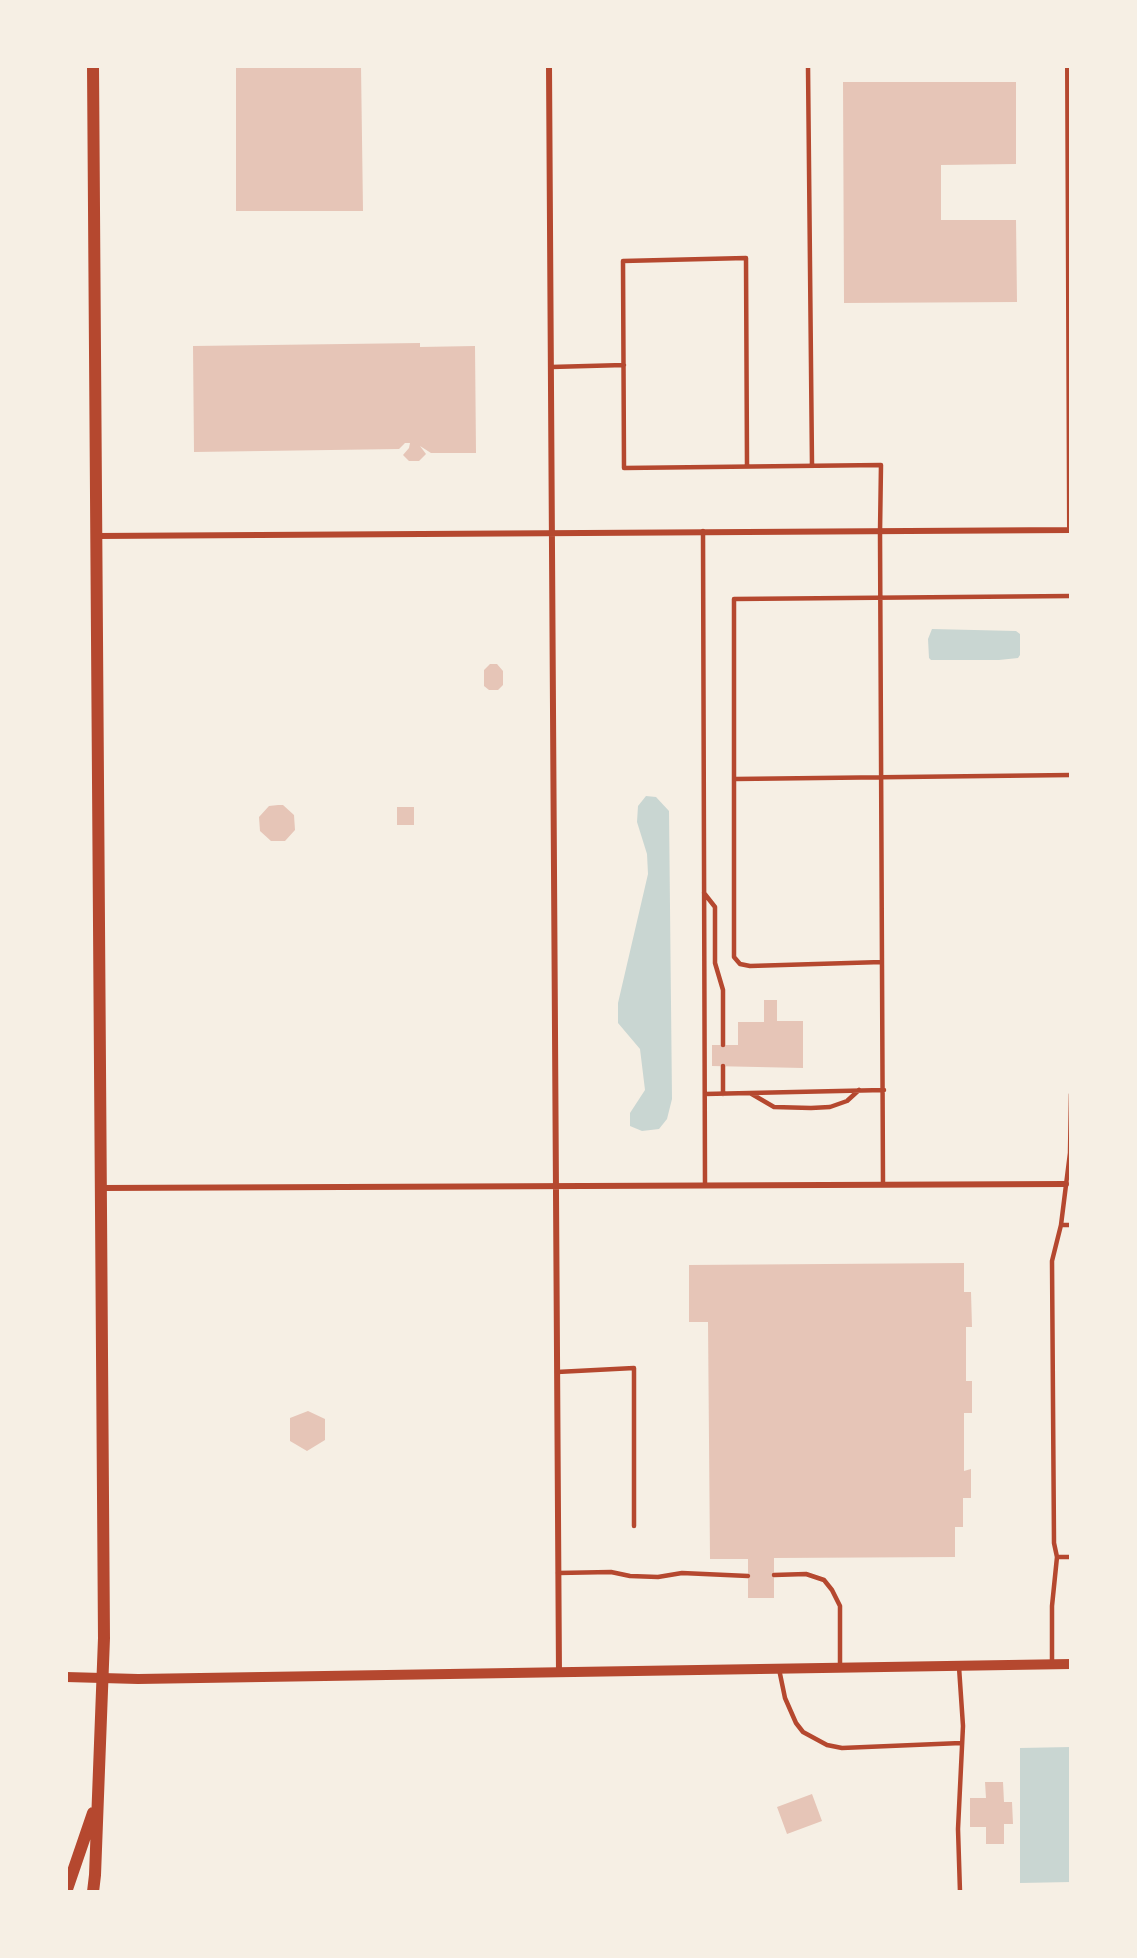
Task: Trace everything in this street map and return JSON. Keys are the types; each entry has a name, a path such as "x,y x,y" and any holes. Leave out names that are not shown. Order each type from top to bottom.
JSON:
{"main road":[{"path":"93,66 104,1678 93,1892"},
{"path":"66,1892 97,1801"}],"street":[{"path":"549,66 559,1673"},
{"path":"97,536 1071,530 1068,66"},
{"path":"101,1188 1066,1184"},
{"path":"66,1677 559,1673 1071,1664"}],"lane":[{"path":"808,66 812,465"},
{"path":"747,466 747,258 623,261 624,468 881,465 883,1184"},
{"path":"551,367 624,364"},
{"path":"702,531 705,1184"},
{"path":"882,962 750,966 740,964 734,957 734,599 1071,596"},
{"path":"735,779 1071,775"},
{"path":"704,893 715,907 715,963 723,990 723,1045"},
{"path":"723,1066 723,1094"},
{"path":"750,1093 774,1107 811,1108 830,1107 847,1101 859,1090"},
{"path":"705,1094 884,1090"},
{"path":"1052,1665 1052,1606 1057,1557 1054,1543 1052,1261 1061,1226 1070,1153 1071,1094"},
{"path":"1061,1226 1071,1225"},
{"path":"557,1372 634,1368 634,1526"},
{"path":"1057,1557 1071,1557"},
{"path":"558,1573 611,1572 630,1576 658,1577 682,1573 748,1576"},
{"path":"774,1575 806,1574 824,1580 832,1590 840,1606 840,1668"},
{"path":"959,1666 963,1726 958,1829 960,1892"},
{"path":"779,1669 784,1698 796,1722 803,1732 827,1745 842,1748 961,1743"}],"shaded area":[{"path":"932,629 1016,631 1020,634 1020,655 1018,658 999,660 931,660 928,639"},
{"path":"646,796 656,797 669,811 672,1099 667,1119 659,1129 642,1131 630,1126 630,1113 645,1090 640,1049 618,1023 618,1003 648,874 647,854 637,822 638,806"},
{"path":"1071,1747 1071,1882 1020,1883 1020,1748"}],"building":[{"path":"236,66 361,66 363,211 236,211"},
{"path":"843,82 1016,82 1016,164 941,165 941,220 1016,220 1017,302 844,303"},
{"path":"420,343 420,347 475,346 476,453 431,453 420,446 426,454 419,461 409,461 403,455 410,443 405,443 399,449 194,452 193,346"},
{"path":"490,664 497,664 503,671 503,685 498,690 489,690 484,686 484,670"},
{"path":"283,805 294,815 295,830 285,841 271,841 260,831 259,817 269,806"},
{"path":"397,807 414,807 414,825 397,825"},
{"path":"764,1000 777,1000 777,1021 803,1021 803,1068 712,1066 712,1045 738,1045 738,1022 764,1022"},
{"path":"964,1263 964,1292 971,1292 972,1327 966,1327 966,1381 972,1381 972,1413 964,1413 964,1471 971,1469 971,1498 963,1498 963,1527 955,1527 955,1557 774,1558 774,1598 748,1598 748,1559 710,1559 708,1322 689,1322 689,1265"},
{"path":"308,1411 325,1419 325,1440 307,1451 290,1441 290,1418"},
{"path":"985,1782 1003,1782 1004,1802 1012,1802 1013,1824 1004,1824 1004,1844 986,1844 986,1827 970,1827 970,1798 986,1798"},
{"path":"812,1794 822,1821 787,1834 777,1807"}]}
